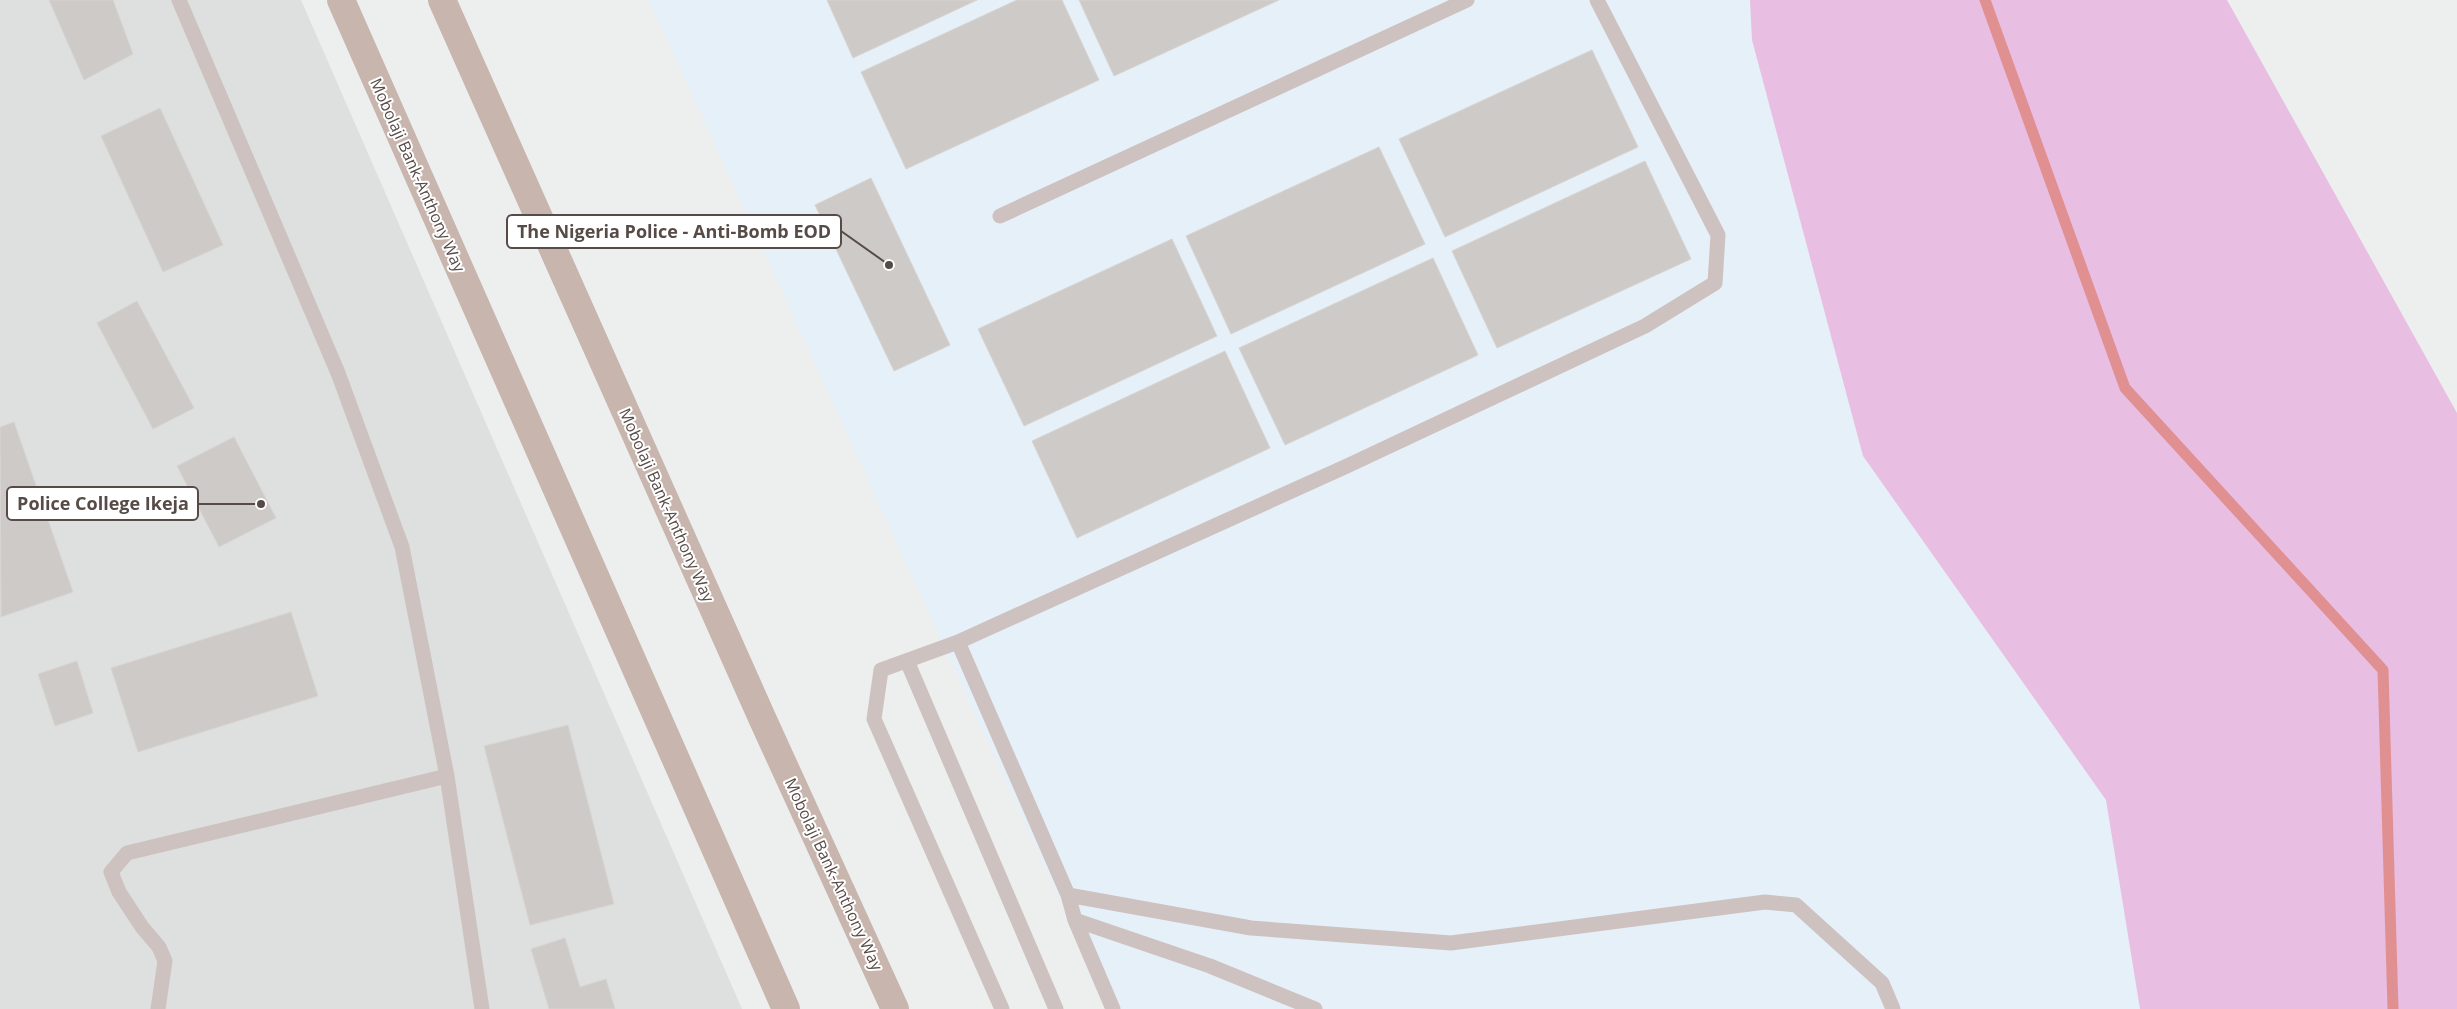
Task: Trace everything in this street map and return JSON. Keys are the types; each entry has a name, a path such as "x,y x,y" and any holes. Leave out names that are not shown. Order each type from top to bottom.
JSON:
{"main road":[{"name":"Mobolaji Bank-Anthony Way","path":"341,0 786,1009"},
{"name":"Mobolaji Bank-Anthony Way","path":"442,0 763,720 895,1009"}],"lane":[{"path":"179,0 338,373 402,547 447,776 482,1009"},
{"path":"1000,216 1467,0"},
{"path":"1002,1009 874,719 881,670 958,642 1347,466 1645,326 1715,283 1718,236 1597,0"},
{"path":"958,642 1068,895 1075,920 1114,1009"},
{"path":"906,661 1056,1009"},
{"path":"158,1009 165,961 159,947 142,927 119,892 111,872 127,854 447,776"},
{"path":"1068,895 1251,928 1451,943 1765,902 1796,905 1882,983 1894,1009"},
{"path":"1075,920 1210,966 1315,1009"}],"shaded area":[{"path":"0,0 301,0 742,1009 0,1009"},
{"path":"649,0 1750,0 1752,40 1863,456 2106,800 2140,1009 1110,1009"},
{"path":"1750,0 2227,0 2457,413 2457,1009 2140,1009 2106,800 1863,456 1752,40"}],"building":[{"path":"49,0 113,0 133,54 84,80"},
{"path":"827,0 977,0 853,58"},
{"path":"1017,0 1062,0 1099,80 906,169 861,72"},
{"path":"1079,0 1279,0 1114,76"},
{"path":"1592,50 1638,147 1445,237 1399,139"},
{"path":"160,108 223,245 163,272 101,136"},
{"path":"1379,147 1425,244 1231,334 1186,236"},
{"path":"1645,161 1691,259 1497,348 1452,251"},
{"path":"871,178 950,345 894,371 815,205"},
{"path":"1172,239 1217,336 1024,426 978,329"},
{"path":"1433,258 1478,355 1285,445 1239,348"},
{"path":"137,301 194,408 153,429 97,323"},
{"path":"1225,351 1270,448 1077,538 1032,441"},
{"path":"14,422 73,592 1,617 0,427"},
{"path":"234,437 276,518 219,547 177,466"},
{"path":"291,612 318,696 138,752 111,668"},
{"path":"77,661 93,713 55,726 38,674"},
{"path":"568,725 614,904 530,925 484,746"},
{"path":"565,938 580,987 606,979 615,1009 549,1009 531,949"}],"waterway":[{"path":"1985,0 2125,388 2383,670 2393,1009"}],"place":[{"name":"The Nigeria Police - Anti-Bomb EOD","path":"889,265"},
{"name":"Police College Ikeja","path":"261,504"}]}
